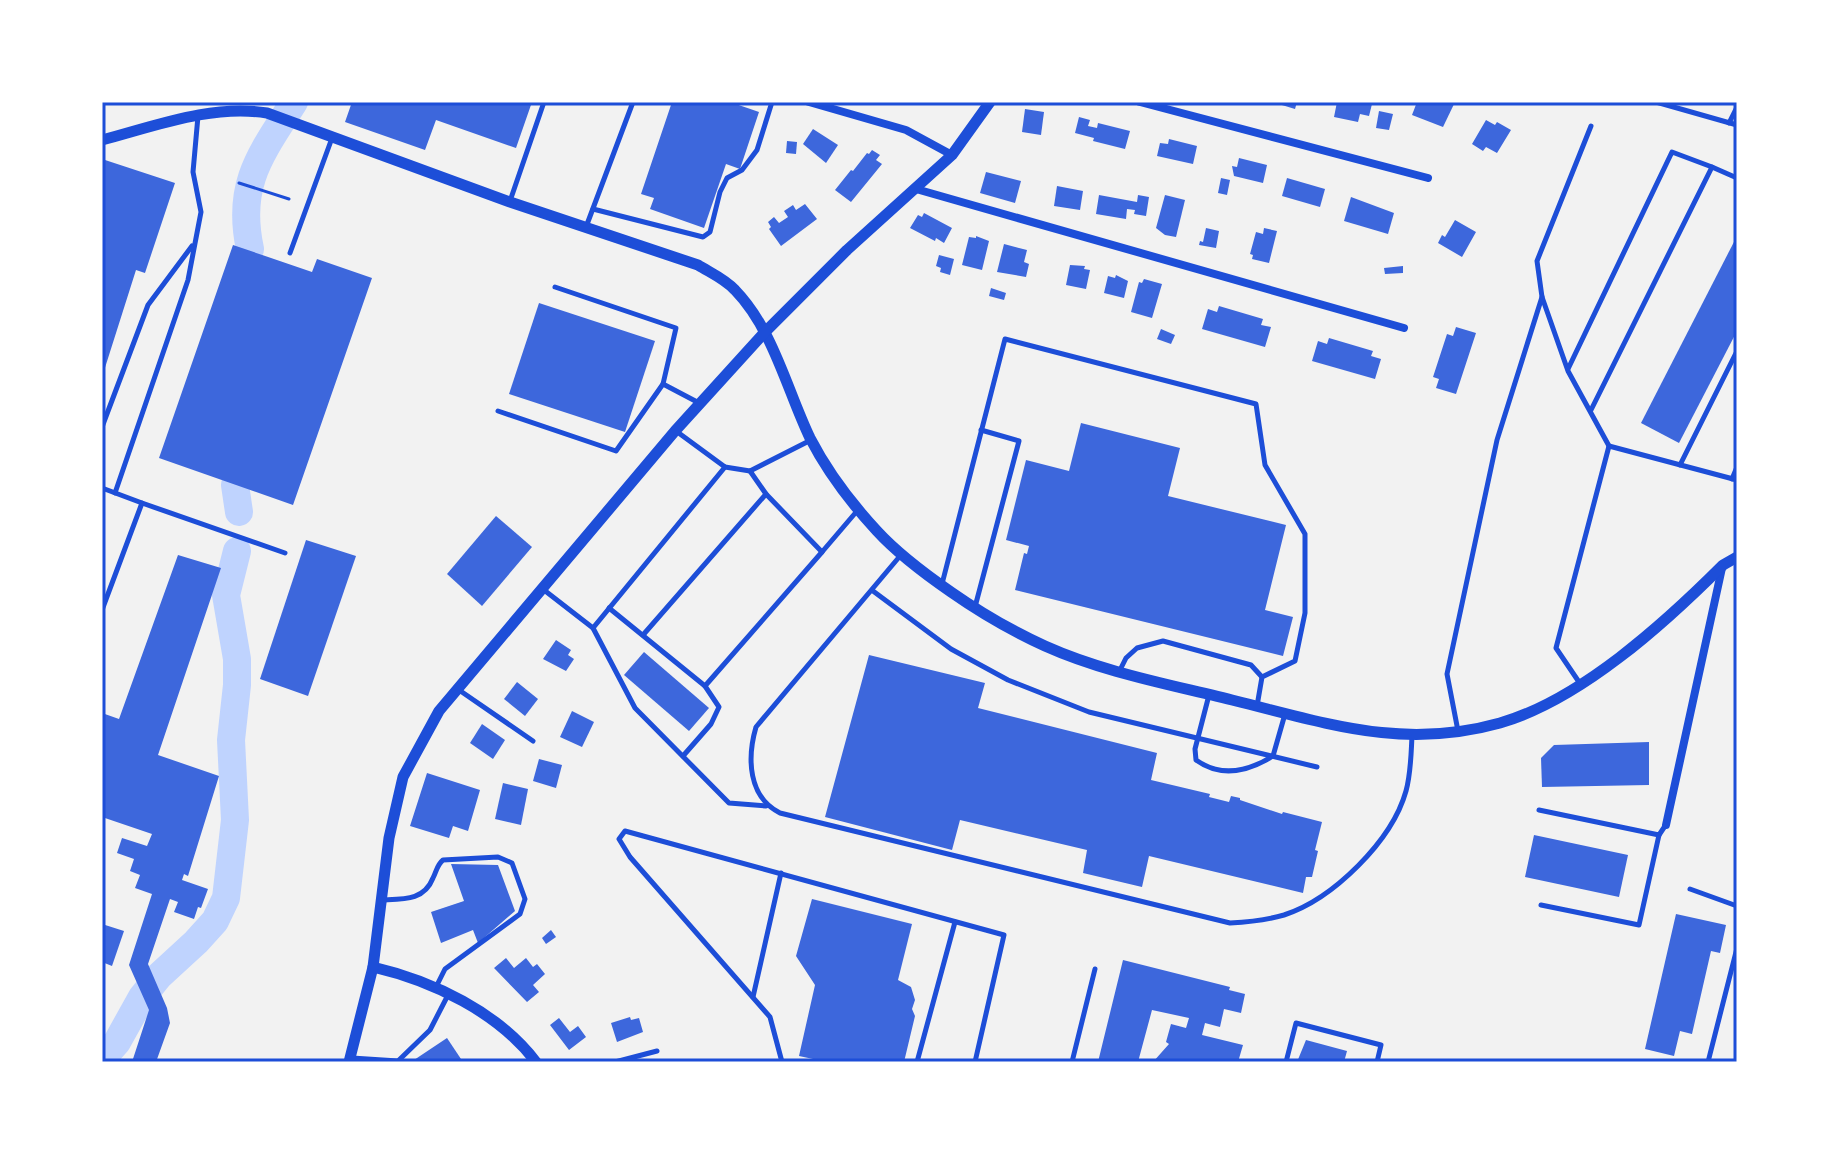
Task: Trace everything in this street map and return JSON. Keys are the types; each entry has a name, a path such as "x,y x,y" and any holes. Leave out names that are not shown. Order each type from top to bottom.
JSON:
{"street":[{"path":"809,102 906,130 952,155"},
{"path":"350,1060 373,967 389,838 403,777 439,711 675,431 764,333 862,236 952,155 990,102"},
{"path":"1140,102 1428,178"},
{"path":"102,140 198,115 253,111 267,113 510,202 698,265 722,279 748,305 824,462 859,509 901,555 975,608 1048,648 1119,671 1209,694 1353,730 1412,736 1458,732 1525,714 1581,685 1640,639 1723,565 1737,557"},
{"path":"916,189 1404,328"},
{"path":"1666,825 1723,565"},
{"path":"373,967 406,975 449,995 500,1026 536,1062"}],"lane":[{"path":"510,202 544,102"},
{"path":"586,227 633,102"},
{"path":"593,209 703,237 710,232 720,192 727,178 742,170 757,150 772,102"},
{"path":"1656,102 1737,125"},
{"path":"1729,123 1737,107"},
{"path":"115,493 188,280 201,212 193,172 198,115"},
{"path":"1581,685 1556,648 1609,446 1568,371 1542,297 1537,261 1591,126"},
{"path":"290,253 333,137"},
{"path":"1568,371 1672,152 1737,178"},
{"path":"1591,411 1712,167"},
{"path":"102,427 148,305 193,245"},
{"path":"498,411 616,451 663,384 676,328 555,287"},
{"path":"1458,732 1447,674 1497,440 1542,297"},
{"path":"941,585 1005,339 1256,404 1265,465 1305,534 1305,613 1295,661 1262,677"},
{"path":"1680,465 1737,351"},
{"path":"663,384 702,404"},
{"path":"975,608 1019,441 981,430"},
{"path":"675,431 725,467 750,471 811,439"},
{"path":"1609,446 1734,480 1737,467"},
{"path":"593,628 725,467"},
{"path":"750,471 766,494 822,552"},
{"path":"102,488 285,553"},
{"path":"643,635 766,494"},
{"path":"102,610 142,503"},
{"path":"705,686 859,509"},
{"path":"766,806 758,794 752,770 751,746 756,727 901,555"},
{"path":"543,589 593,628 635,708 729,803 766,806 780,813 1230,923 1285,914 1311,903 1336,886 1379,841 1397,814 1406,792 1412,736"},
{"path":"873,591 951,649 1008,680 1089,712 1317,767"},
{"path":"609,608 705,686 719,707 711,724 683,756"},
{"path":"1119,671 1126,658 1137,648 1163,641 1251,665 1262,677"},
{"path":"1257,706 1262,677"},
{"path":"459,690 533,741"},
{"path":"1209,694 1198,737 1196,760 1205,767 1242,771 1273,756 1285,713"},
{"path":"1539,810 1659,835"},
{"path":"1541,905 1639,925 1659,835 1666,825"},
{"path":"782,1062 770,1017 630,857 619,839 625,831 1004,935 975,1062"},
{"path":"381,900 413,898 421,894 443,860 498,857 512,863 525,899 520,914 445,969 435,988"},
{"path":"753,997 781,873"},
{"path":"1690,889 1737,906"},
{"path":"917,1062 955,922"},
{"path":"1708,1062 1737,948"},
{"path":"1072,1062 1095,969"},
{"path":"350,1060 398,1061 430,1030 449,995"},
{"path":"1286,1062 1296,1023 1381,1045 1377,1062"},
{"path":"615,1062 657,1051"}],"path":[{"path":"239,183 289,199"}],"building":[{"path":"352,102 532,102 516,148 436,120 425,150 345,122"},
{"path":"672,102 730,102 759,112 740,169 726,164 704,228 650,209 654,198 641,194"},
{"path":"1272,102 1297,102 1295,109"},
{"path":"1337,102 1372,104 1369,116 1360,114 1358,122 1334,117"},
{"path":"1417,102 1455,102 1443,127 1412,115"},
{"path":"1025,109 1044,112 1041,135 1022,132"},
{"path":"1379,111 1393,114 1389,130 1376,128"},
{"path":"1079,117 1090,120 1088,126 1097,128 1098,123 1130,131 1125,149 1075,133"},
{"path":"1486,120 1511,130 1497,153 1486,147 1483,151 1472,144"},
{"path":"813,129 838,145 826,163 803,144"},
{"path":"1169,139 1197,146 1193,164 1157,156 1160,143 1168,144"},
{"path":"787,141 797,142 796,154 786,153"},
{"path":"872,150 880,155 876,160 882,164 851,202 835,190"},
{"path":"1239,158 1267,165 1263,183 1234,176 1232,166 1237,167"},
{"path":"102,159 175,183 145,273 136,270 103,374"},
{"path":"986,172 1021,181 1015,203 980,193"},
{"path":"1221,178 1230,180 1227,195 1218,193"},
{"path":"1287,178 1325,189 1320,207 1282,196"},
{"path":"1057,186 1083,191 1080,210 1054,206"},
{"path":"1099,195 1137,202 1138,195 1149,197 1146,216 1127,209 1126,219 1096,214"},
{"path":"1165,195 1185,200 1176,237 1165,235 1156,228"},
{"path":"1351,197 1394,213 1388,234 1344,221"},
{"path":"805,204 817,219 781,246 769,229 768,222 774,217 779,223 788,217 784,211 793,205 796,210"},
{"path":"924,213 952,228 944,243 910,228 918,215 922,217"},
{"path":"1455,220 1476,232 1462,257 1438,243"},
{"path":"1206,228 1219,231 1216,248 1199,245 1200,241 1203,242"},
{"path":"1264,228 1277,231 1269,263 1252,259 1253,255 1250,254 1256,232 1263,234"},
{"path":"1737,236 1737,331 1679,443 1641,423"},
{"path":"969,237 989,241 982,270 962,265"},
{"path":"1004,244 1027,250 1024,262 1029,264 1026,277 997,272"},
{"path":"233,245 312,272 317,259 372,278 293,505 159,458"},
{"path":"939,255 954,259 950,275 940,272 941,268 936,266"},
{"path":"1070,265 1085,266 1084,269 1090,270 1086,289 1066,285"},
{"path":"1403,266 1403,273 1385,274 1384,268"},
{"path":"1116,275 1128,281 1124,298 1104,293 1108,276 1115,278"},
{"path":"1144,279 1162,284 1152,318 1131,312 1139,282 1142,283"},
{"path":"991,288 1006,293 1004,300 989,296"},
{"path":"539,303 655,341 625,432 509,394"},
{"path":"1219,306 1263,319 1261,325 1271,327 1265,347 1202,329 1208,309 1217,312"},
{"path":"1456,327 1476,333 1456,394 1436,388 1439,379 1433,377 1447,334 1453,336"},
{"path":"1161,329 1175,335 1171,344 1157,339"},
{"path":"1329,338 1373,351 1371,356 1381,359 1375,379 1312,361 1318,341 1327,344"},
{"path":"1081,423 1180,448 1168,496 1286,525 1265,610 1293,617 1283,656 1015,590 1024,553 1027,554 1029,546 1006,540 1026,460 1069,471"},
{"path":"496,516 532,547 482,606 447,574"},
{"path":"306,540 356,556 308,696 260,679"},
{"path":"178,555 221,568 158,755 219,776 188,876 184,874 182,880 208,889 201,908 198,907 194,919 174,912 178,902 170,899 148,964 167,1008 170,1023 156,1062 132,1062 149,1010 129,965 152,894 135,888 140,875 130,871 134,859 117,853 122,838 147,846 152,834 102,817 102,713 119,719"},
{"path":"556,640 571,650 568,655 574,659 566,671 543,659"},
{"path":"644,652 709,708 689,731 624,675"},
{"path":"869,655 985,683 978,708 1157,753 1151,780 1210,794 1209,797 1229,802 1231,796 1240,798 1282,814 1322,822 1312,877 1306,877 1303,893 1149,856 1142,887 1083,873 1087,850 960,820 952,850 825,817"},
{"path":"517,682 538,699 525,716 504,699"},
{"path":"572,711 594,722 582,747 560,737"},
{"path":"482,724 505,740 493,759 470,743"},
{"path":"1649,742 1649,785 1542,787 1541,758 1554,745"},
{"path":"539,759 562,765 556,788 533,781"},
{"path":"427,773 480,790 468,831 453,826 449,838 410,826"},
{"path":"503,783 528,789 521,825 495,819"},
{"path":"1534,835 1628,855 1619,897 1525,877"},
{"path":"451,864 498,865 515,911 478,943 473,930 441,943 431,912 464,901"},
{"path":"812,899 912,924 898,980 911,987 915,1000 912,1009 915,1016 904,1062 827,1062 799,1056 815,985 796,956"},
{"path":"1676,914 1726,925 1720,953 1711,951 1692,1034 1680,1031 1674,1056 1645,1049"},
{"path":"102,924 124,931 112,966 102,962"},
{"path":"551,930 556,937 546,944 542,938"},
{"path":"506,958 514,968 526,958 533,967 537,964 545,974 533,985 539,992 527,1002 494,968"},
{"path":"1123,960 1230,987 1229,990 1245,994 1241,1013 1224,1009 1220,1027 1205,1023 1202,1035 1243,1045 1238,1062 1153,1062 1169,1044 1166,1042 1171,1024 1186,1028 1189,1018 1152,1010 1138,1062 1098,1062"},
{"path":"630,1017 631,1020 639,1018 643,1032 617,1042 611,1023"},
{"path":"559,1018 570,1032 578,1026 586,1037 569,1050 550,1025"},
{"path":"447,1038 463,1062 411,1062"},
{"path":"1306,1040 1347,1051 1344,1062 1297,1062"}],"waterway":[{"path":"250,249 246,206 254,171 294,102"},
{"path":"235,485 239,512"},
{"path":"102,1059 117,1042 142,997 215,921 226,898 235,820 231,740 237,685 237,659 226,595 237,551"}]}
